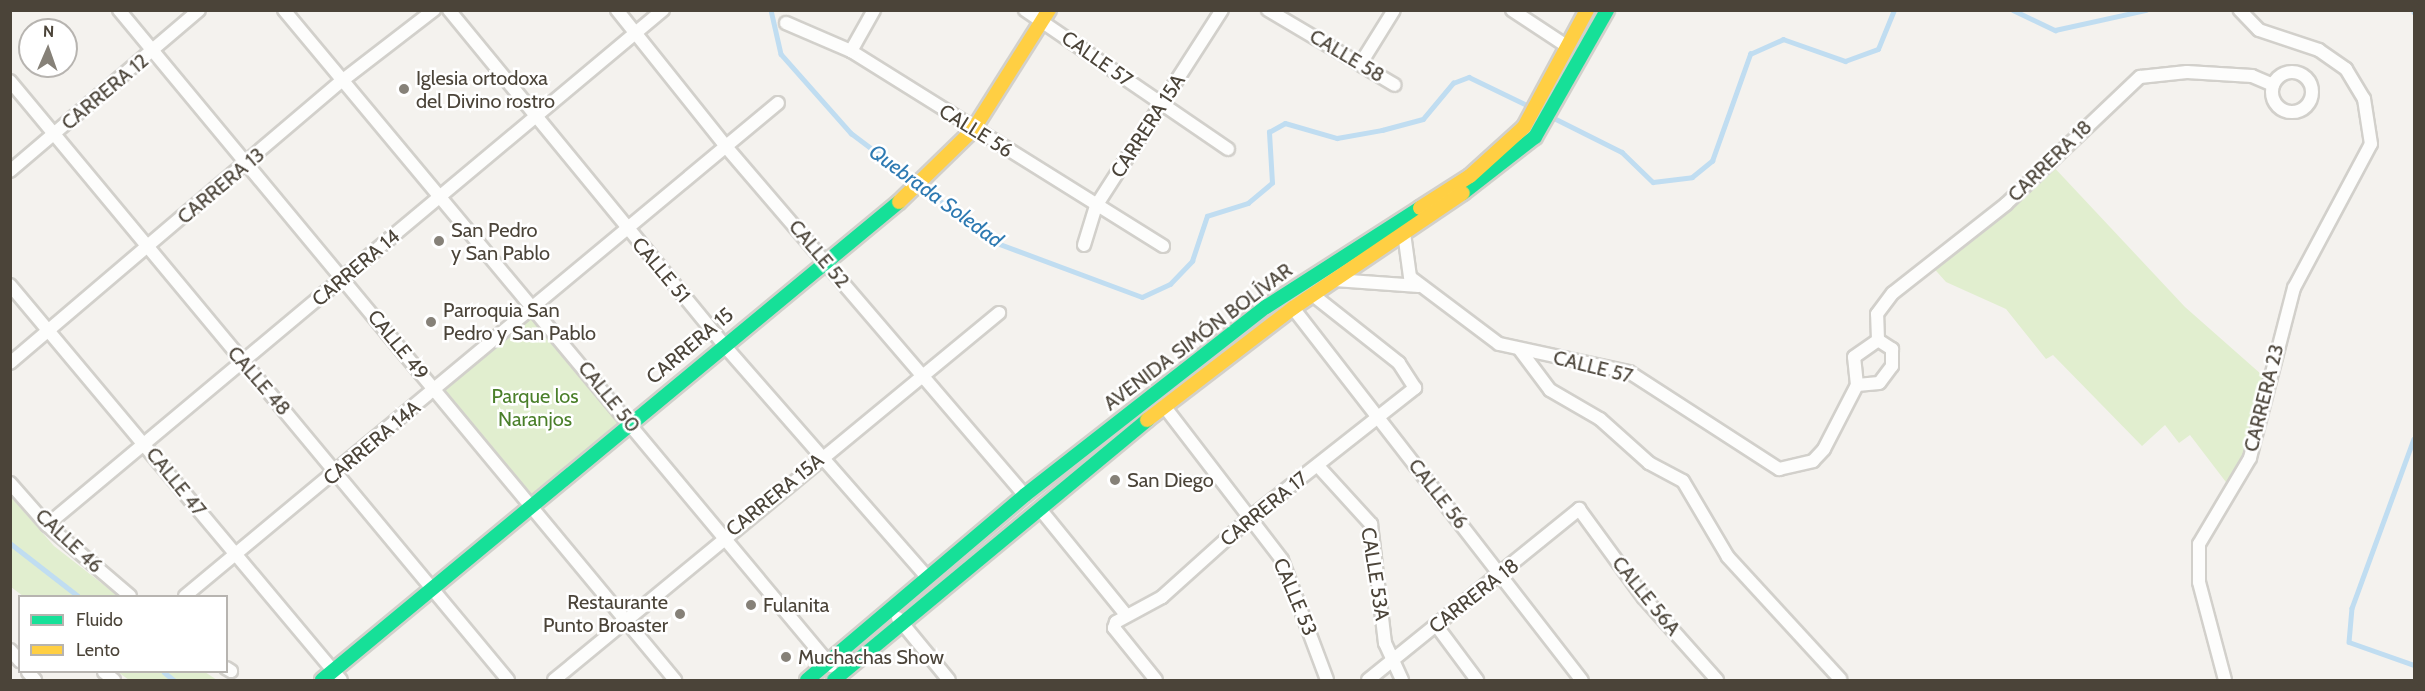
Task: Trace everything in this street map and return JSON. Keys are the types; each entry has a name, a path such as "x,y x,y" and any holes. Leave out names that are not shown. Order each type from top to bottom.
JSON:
{"main road":[{"name":"AVENIDA SIMÓN BOLÍVAR","path":"807,681 1025,495 1266,307 1470,176 1524,127 1547,86 1565,45 1587,10"},
{"name":"AVENIDA SIMÓN BOLÍVAR","path":"837,678 904,625 1164,406 1293,308 1478,186 1535,137 1563,96 1579,53 1607,10"},
{"name":"CARRERA 15","path":"322,681 337,676 432,587 824,260 911,192 926,173 974,130 1046,16"}],"street":[{"name":"CALLE 49","path":"119,10 344,277 434,390 533,503 675,681"},
{"name":"CARRERA 12","path":"10,171 153,52 199,10"},
{"name":"CALLE 50","path":"284,10 535,307 828,663 837,678"},
{"name":"CARRERA 13","path":"10,363 49,334 145,249 249,164 343,80 434,10"},
{"name":"CALLE 51","path":"449,10 538,113 626,229 723,344 824,454 927,577"},
{"name":"CALLE 52","path":"617,10 728,149 919,375 1025,495"},
{"name":"CARRERA 14","path":"47,525 663,10"},
{"path":"851,51 874,10"},
{"name":"CALLE 57","path":"1025,10 1046,16 1162,105 1228,149"},
{"name":"CARRERA 15A","path":"1084,245 1096,206 1222,10"},
{"name":"CALLE 58","path":"1268,10 1395,85"},
{"path":"1361,63 1394,10"},
{"path":"1512,10 1565,45"},
{"name":"CARRERA 23","path":"2225,681 2199,582 2199,544 2250,458 2294,288 2369,157 2364,99 2346,69 2319,50 2259,30 2240,10"},
{"name":"CALLE 56","path":"786,23 851,51 974,130 1163,246"},
{"name":"CARRERA 18","path":"1878,340 1877,314 1893,293 2006,204 2139,77 2219,74 2252,76 2272,85"},
{"name":"CALLE 48","path":"10,81 55,134 145,249 338,473 508,681"},
{"name":"CARRERA 14A","path":"187,595 234,554 338,473 626,229 728,149 778,104"},
{"name":"CALLE 57","path":"1404,233 1405,266 1419,286 1498,344 1629,372 1761,460 1779,469 1797,467 1824,449 1857,385"},
{"path":"1334,280 1419,286"},
{"name":"CALLE 47","path":"10,285 49,334 146,444 234,554 337,676"},
{"name":"CARRERA 17","path":"1156,681 1114,628 1126,615 1162,597 1251,517 1414,388 1415,380 1399,363 1314,295"},
{"name":"CALLE 56","path":"1293,308 1582,681"},
{"name":"CARRERA 15A","path":"554,681 723,537 919,375 999,313"},
{"path":"1878,340 1892,349 1892,366 1879,383 1857,385 1854,357 1878,340"},
{"path":"1520,350 1550,390 1600,419 1649,463 1683,481 1728,557 1840,679"},
{"name":"CALLE 53","path":"1164,406 1282,560 1327,681"},
{"name":"CALLE 53A","path":"1318,466 1371,524 1392,665"},
{"name":"CALLE 46","path":"10,483 47,525 128,595"},
{"path":"1040,509 1126,615"},
{"name":"CARRERA 18","path":"1368,681 1392,665 1436,624 1502,576 1579,509"},
{"name":"CALLE 56A","path":"1579,509 1644,598 1717,681"},
{"path":"890,609 949,681"},
{"path":"1436,624 1477,681"},
{"path":"1392,665 1401,681"}],"green space":[{"path":"2050,163 2185,307 2270,382 2260,425 2232,490 2190,435 2179,443 2165,425 2142,446 2053,355 2046,359 2006,309 1946,282 1930,264"},
{"name":"Parque los Naranjos","path":"535,307 629,423 527,505 433,389"},
{"path":"11,497 54,546 117,595 22,595 11,587"},
{"path":"119,673 206,673 217,680 129,680"}],"waterway":[{"name":"Quebrada Soledad","path":"771,10 781,54 851,133 916,182"},
{"name":"Quebrada Soledad","path":"1554,118 1622,152 1653,182 1692,177 1712,161 1750,54 1783,39 1845,61 1878,49 1894,10"},
{"name":"Quebrada Soledad","path":"2013,10 2055,30 2146,10"},
{"name":"Quebrada Soledad","path":"923,187 989,240 1142,297 1170,284 1192,261 1207,216 1248,203 1272,183 1269,132 1285,123 1337,138 1382,130 1423,119 1453,83 1469,77 1531,107"},
{"path":"2414,439 2352,608 2349,642 2414,665"},
{"path":"10,543 77,595"},
{"path":"165,673 174,680"}],"traffic: fast":[{"path":"1463,193 1535,137 1607,10"},
{"path":"322,680 899,202"},
{"path":"807,680 1025,495 1266,307 1420,208"},
{"path":"834,680 1147,420"}],"traffic: slow":[{"path":"899,202 973,130 1049,10"},
{"path":"1420,208 1470,176 1524,127 1587,10"},
{"path":"1147,420 1293,308 1463,193"}],"place":[{"name":"Iglesia ortodoxa del Divino rostro","path":"404,89"},
{"name":"San Pedro y San Pablo","path":"439,241"},
{"name":"Parroquia San Pedro y San Pablo","path":"431,322"},
{"name":"San Diego","path":"1115,480"},
{"name":"Fulanita","path":"751,605"},
{"name":"Restaurante Punto Broaster","path":"680,614"},
{"name":"Muchachas Show","path":"786,657"}]}
